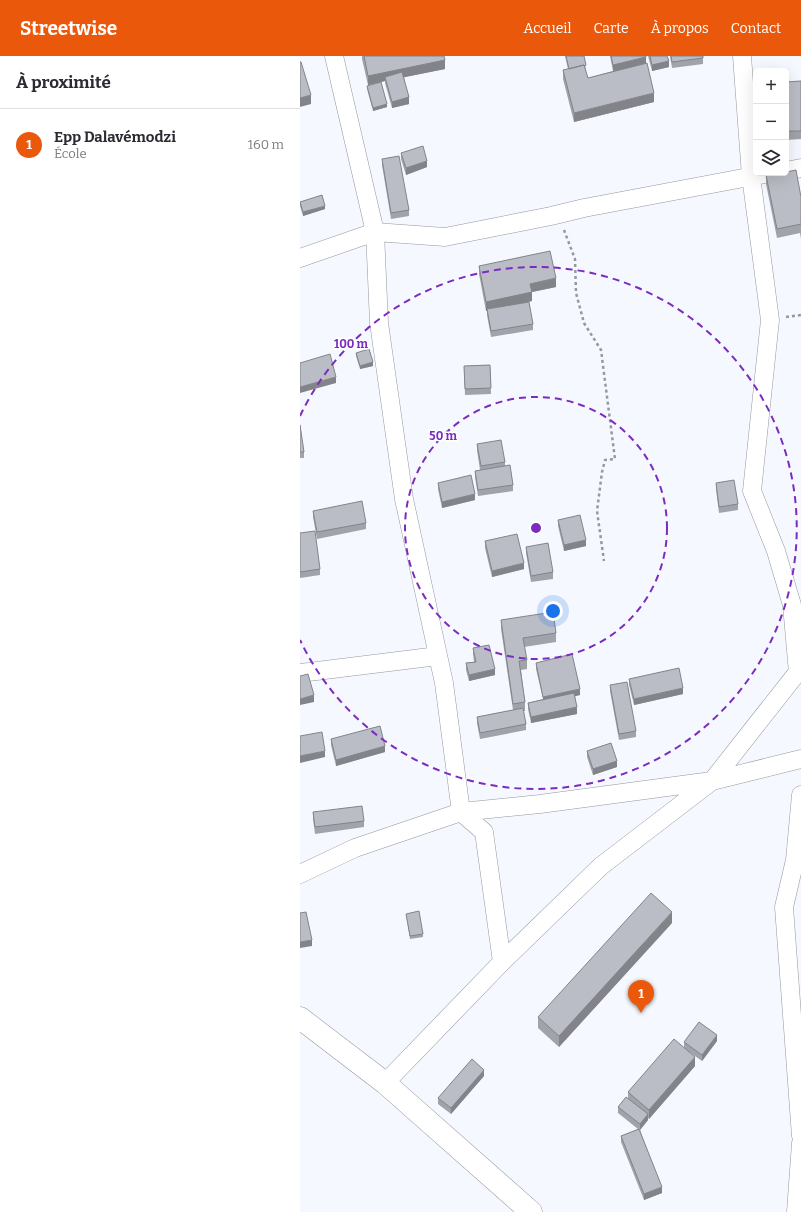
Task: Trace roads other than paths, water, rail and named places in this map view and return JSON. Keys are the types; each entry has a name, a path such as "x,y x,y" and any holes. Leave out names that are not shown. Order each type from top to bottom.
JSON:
{"street":[{"path":"334,56 375,232 379,323 404,499 444,683 461,812 484,832 502,962"},
{"path":"385,1083 502,962 601,866 712,780 800,670 792,605 776,551 752,491 770,320 751,176 742,56"},
{"path":"789,170 801,168"},
{"path":"300,258 375,232 445,237 584,208 751,176"},
{"path":"300,673 438,656"},
{"path":"300,874 356,848 461,812 540,804 712,780 801,759"},
{"path":"801,795 795,860 784,907 801,1136"},
{"path":"300,1018 385,1083 531,1212"},
{"path":"796,1212 801,1143"}],"place":[{"name":"Epp Dalavémodzi","path":"641,1013"}]}
